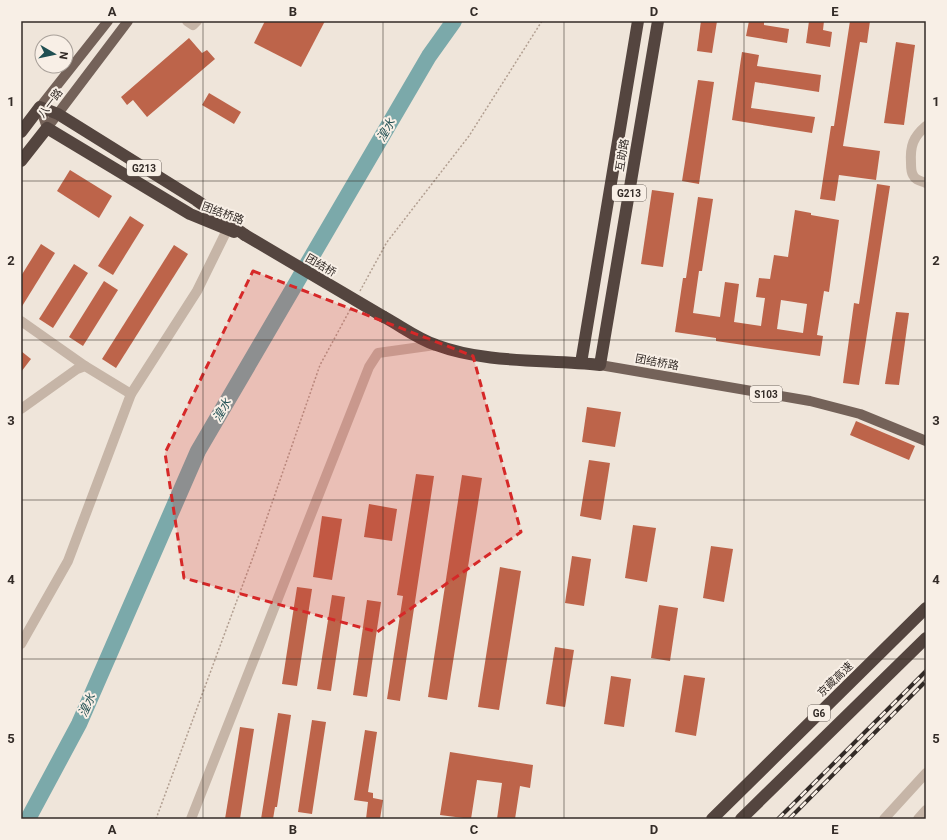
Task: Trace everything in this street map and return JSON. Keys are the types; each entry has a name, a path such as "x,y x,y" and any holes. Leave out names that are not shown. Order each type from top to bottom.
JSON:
{"highway":[{"name":"互助路","path":"581,363 638,21"},
{"name":"互助路","path":"600,365 658,21"},
{"name":"团结桥路","path":"40,107 58,114 196,200 245,235"},
{"name":"八一路","path":"21,132 40,107"},
{"name":"团结桥路","path":"48,128 190,214 227,230 245,235"},
{"name":"八一路","path":"21,161 48,128"},
{"name":"团结桥","path":"245,235 384,317"},
{"name":"团结桥路","path":"384,317 435,345 504,358 600,365"},
{"name":"京藏高速","path":"712,819 926,608"},
{"name":"G6","path":"740,819 926,638"}],"main road":[{"name":"八一路","path":"40,107 108,21"},
{"name":"八一路","path":"48,128 128,21"},
{"path":"40,107 48,128"},
{"name":"团结桥路","path":"600,365 810,401 860,414 926,440"}],"street":[{"path":"187,21 193,25 197,21"},
{"path":"926,126 915,138 912,144 911,156 912,174 916,180 926,183"},
{"path":"21,644 68,561 131,394 197,291 227,230"},
{"path":"21,321 85,366 131,394"},
{"path":"191,819 369,367 378,353 435,345"},
{"path":"21,409 77,369 85,366"},
{"path":"884,819 926,773"},
{"path":"918,819 926,810"}],"path":[{"path":"357,297 387,242 469,136 542,21"},
{"path":"156,819 256,549 320,365 353,304"}],"highlighted area":[{"path":"253,271 473,356 521,532 377,632 184,578 165,453"}],"building":[{"path":"265,21 325,21 301,67 254,43"},
{"path":"701,21 717,21 712,53 697,51"},
{"path":"749,21 764,21 764,25 789,29 787,43 746,36"},
{"path":"809,21 824,21 823,30 832,32 830,47 806,43"},
{"path":"850,21 870,21 867,43 860,42 843,146 880,151 876,180 839,175 835,201 820,199 831,126 834,126"},
{"path":"189,38 202,53 207,50 215,59 147,117 133,100 127,105 121,97"},
{"path":"896,42 915,45 904,125 884,123"},
{"path":"742,52 759,55 757,66 821,75 819,92 755,82 751,108 815,117 812,133 732,120"},
{"path":"698,80 714,82 699,184 682,181"},
{"path":"209,93 241,112 234,124 202,105"},
{"path":"70,170 112,196 99,218 57,191"},
{"path":"877,184 890,186 859,385 843,383 854,303 859,304"},
{"path":"652,190 674,193 663,267 641,264"},
{"path":"698,197 713,199 702,271 699,271 693,313 720,317 725,282 739,284 734,322 761,326 765,298 756,297 759,278 770,279 774,255 788,257 795,210 811,213 811,215 839,220 829,292 824,291 817,335 823,336 820,356 716,341 716,338 675,332 683,278 686,278","holes":["781,300 807,304 803,333 777,329"]},
{"path":"130,216 144,225 113,275 98,266"},
{"path":"41,244 55,253 21,308 21,276"},
{"path":"174,245 188,254 116,368 102,359"},
{"path":"74,264 88,273 53,328 39,319"},
{"path":"104,281 118,290 83,346 69,337"},
{"path":"896,312 909,313 899,385 885,384"},
{"path":"21,351 31,359 21,372"},
{"path":"587,407 621,412 615,447 582,442"},
{"path":"856,421 915,446 909,460 850,435"},
{"path":"589,460 610,463 601,520 580,516"},
{"path":"416,474 434,476 400,701 387,699 403,596 397,595"},
{"path":"462,475 482,478 447,700 428,697"},
{"path":"369,504 397,509 392,541 364,537"},
{"path":"322,516 342,519 332,580 313,577"},
{"path":"633,525 656,528 647,582 625,578"},
{"path":"711,546 733,549 724,602 703,598"},
{"path":"572,556 591,559 584,606 565,603"},
{"path":"500,567 521,571 499,710 478,707"},
{"path":"297,587 312,589 297,686 282,684"},
{"path":"332,595 345,597 331,691 317,689"},
{"path":"367,600 381,602 367,697 353,695"},
{"path":"659,605 678,608 670,661 651,658"},
{"path":"555,647 574,650 565,707 546,704"},
{"path":"684,675 705,678 696,736 675,732"},
{"path":"611,676 631,679 624,727 604,724"},
{"path":"278,713 291,715 277,807 275,807 273,819 261,819"},
{"path":"312,720 326,722 312,814 298,812"},
{"path":"240,727 254,729 240,819 225,819"},
{"path":"365,730 377,732 368,792 373,793 373,798 383,800 380,819 366,819 368,802 354,800"},
{"path":"450,752 533,765 530,788 520,786 515,819 497,819 502,783 477,780 471,819 440,815"}],"waterway":[{"name":"湟水","path":"28,819 79,724 198,451 429,56 454,21"}],"railway":[{"path":"778,819 926,671"},
{"path":"789,819 926,681"}]}
